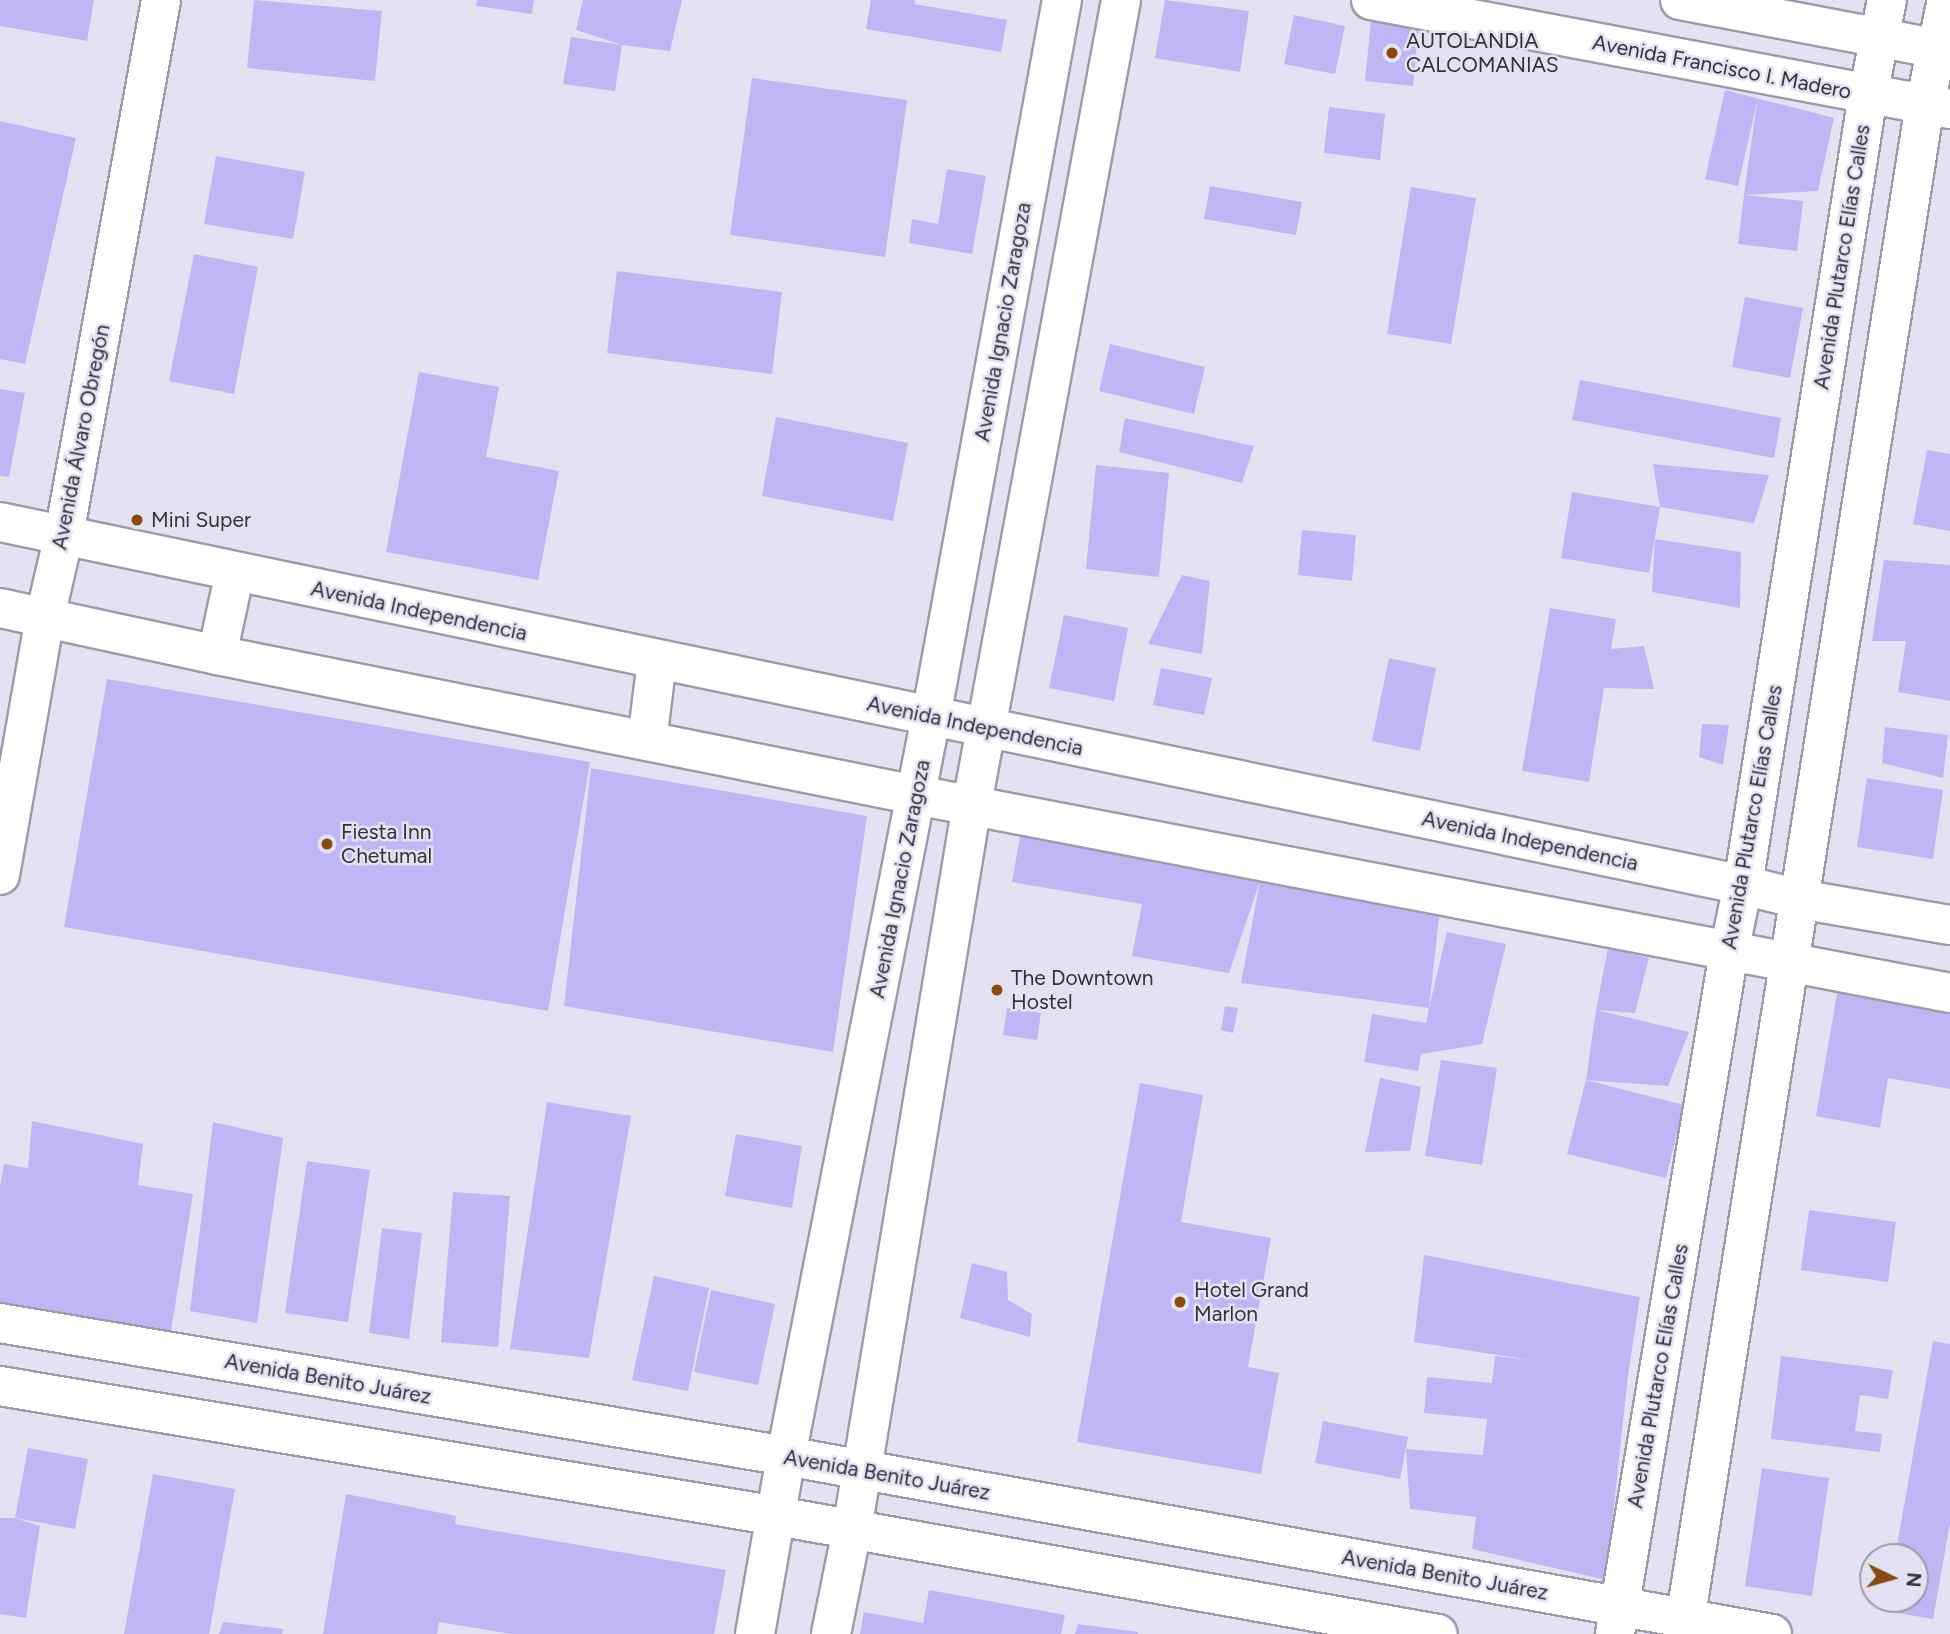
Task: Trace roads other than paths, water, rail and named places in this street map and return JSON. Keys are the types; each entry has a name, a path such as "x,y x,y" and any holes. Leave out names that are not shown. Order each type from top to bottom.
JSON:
{"street":[{"name":"Avenida Álvaro Obregón","path":"0,874 45,617 64,535 162,0"},
{"name":"Avenida Ignacio Zaragoza","path":"755,1634 786,1456 931,717 1062,0"},
{"path":"831,1634 852,1530 985,729 1121,0"},
{"name":"Avenida Francisco I. Madero","path":"1371,0 1937,106"},
{"path":"1680,0 1878,40 1943,50"},
{"name":"Avenida Plutarco Elías Calles","path":"1617,1620 1729,952 1744,885 1868,95 1887,0"},
{"path":"1684,1626 1791,965 1799,900 1937,106 1947,0"},
{"name":"Avenida Independencia","path":"0,522 657,661 1744,885 1799,900 1950,925"},
{"path":"217,655 235,572"},
{"path":"0,608 217,655 916,795 1791,965 1950,993"},
{"path":"647,741 657,661"},
{"name":"Avenida Benito Juárez","path":"0,1323 786,1456 1617,1620 1772,1634"},
{"path":"0,1386 777,1516 1438,1634"}],"place":[{"name":"AUTOLANDIA CALCOMANIAS","path":"1392,53"},
{"name":"Mini Super","path":"137,520"},
{"name":"Fiesta Inn Chetumal","path":"327,844"},
{"name":"The Downtown Hostel","path":"997,990"},
{"name":"Hotel Grand Marlon","path":"1180,1302"}]}
